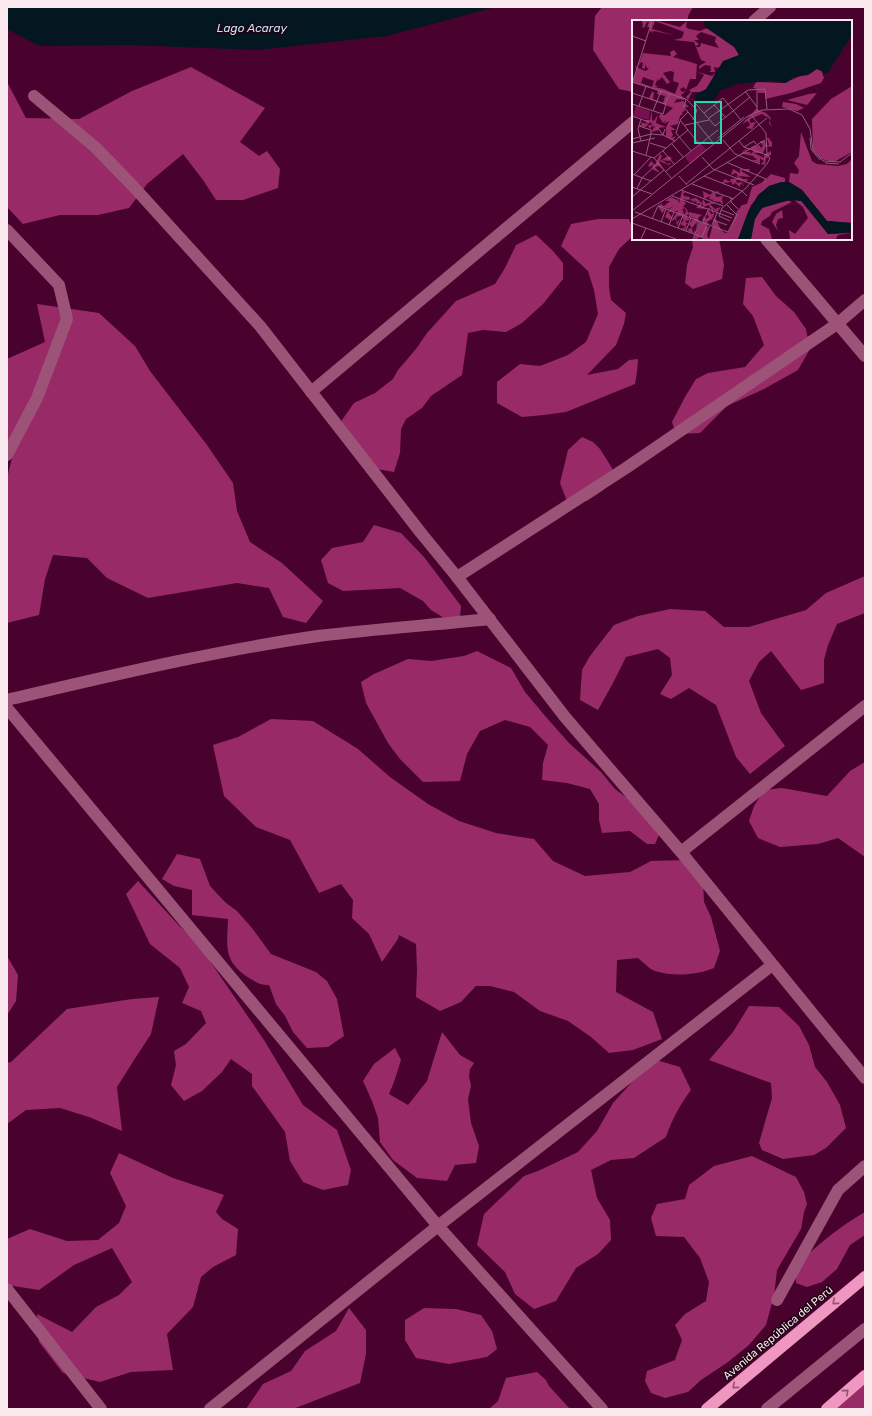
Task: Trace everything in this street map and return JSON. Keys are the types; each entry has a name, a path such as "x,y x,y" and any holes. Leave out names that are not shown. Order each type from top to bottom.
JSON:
{"highway":[{"name":"Avenida República del Perú","path":"707,1409 865,1277"},
{"path":"827,1409 865,1376"}],"street":[{"path":"755,20 770,7"},
{"path":"34,96 95,147 132,185 260,326 565,717 681,852 865,1078"},
{"path":"312,392 632,123"},
{"path":"7,230 59,285 67,319 38,398 7,455"},
{"path":"767,240 836,324 865,356"},
{"path":"457,577 626,468 836,324 865,300"},
{"path":"7,700 150,667 243,648 320,636 490,620"},
{"path":"681,852 865,706"},
{"path":"7,708 438,1226 602,1409"},
{"path":"217,1407 438,1226 772,965"},
{"path":"777,1300 838,1190 865,1166"},
{"path":"7,1289 101,1409"},
{"path":"767,1409 865,1329"}],"shaded area":[{"path":"602,7 693,7 688,16 688,20 632,20 632,92 619,89 593,50 595,16"},
{"path":"191,67 265,108 240,142 259,156 267,151 280,169 278,188 243,200 216,200 183,154 147,184 129,208 98,215 60,215 23,224 7,207 7,82 26,118 79,119 132,91"},
{"path":"598,219 629,219 632,227 632,237 619,249 609,267 609,287 611,300 626,313 624,324 616,345 587,375 618,369 629,360 638,359 635,384 566,412 522,417 497,403 497,382 520,364 540,366 568,355 586,342 598,314 594,290 588,271 561,246 571,224"},
{"path":"536,235 563,263 563,279 543,304 522,323 506,332 483,330 468,333 462,375 431,396 422,408 406,419 401,429 400,453 394,472 371,468 344,442 342,420 354,403 375,393 393,379 398,370 416,349 427,333 456,301 495,284 505,268 516,245"},
{"path":"692,240 719,240 724,265 722,279 693,289 685,283 687,265 693,247"},
{"path":"762,277 776,296 794,312 806,329 810,349 798,370 764,389 727,406 700,433 676,434 672,422 696,379 708,373 745,367 764,345 753,316 743,304 746,278"},
{"path":"37,304 99,313 135,346 150,371 207,445 233,483 237,511 250,542 282,563 323,601 306,623 283,617 269,588 237,583 148,598 107,578 87,558 53,555 45,579 39,615 7,623 7,478 13,454 7,453 7,359 45,342"},
{"path":"582,437 593,442 600,449 612,468 613,481 602,491 587,501 567,501 560,483 568,450"},
{"path":"374,525 401,533 424,557 461,606 460,618 444,618 431,610 423,601 400,588 343,591 328,583 321,560 332,548 363,542"},
{"path":"865,576 865,613 837,624 828,645 824,660 824,683 801,690 771,651 759,662 749,681 761,713 785,746 750,774 736,757 716,705 689,688 671,699 660,694 672,675 670,658 658,649 626,657 598,710 580,700 582,670 590,656 614,625 638,616 670,609 705,611 724,627 749,627 806,610 826,593"},
{"path":"477,651 511,668 525,692 569,743 601,772 615,789 646,812 659,835 655,844 647,844 630,831 602,833 599,820 599,804 590,789 567,783 542,780 543,763 548,745 530,727 505,720 480,731 467,754 460,781 423,782 400,759 388,743 366,703 361,682 374,674 408,659 431,661 464,656"},
{"path":"271,719 313,721 358,749 390,777 428,804 459,821 496,833 534,839 553,861 585,876 630,872 651,861 687,860 703,881 704,902 711,917 720,951 714,968 693,974 678,975 653,970 638,958 617,960 616,992 653,1012 662,1039 633,1050 609,1053 591,1037 568,1021 540,1011 514,992 490,986 476,986 461,1002 440,1011 416,997 416,944 399,935 398,939 382,962 369,934 352,918 353,900 341,884 319,893 290,840 256,827 224,796 213,745 238,737"},
{"path":"865,762 865,857 838,838 818,844 780,847 758,838 749,821 754,806 764,790 782,788 827,796 850,771"},
{"path":"177,854 200,859 210,886 225,902 237,911 252,928 271,954 316,972 327,981 337,999 344,1036 328,1047 307,1048 293,1032 285,1016 276,1004 269,985 256,982 235,966 228,953 228,919 192,915 192,890 174,886 162,879"},
{"path":"138,881 201,948 264,1040 303,1105 337,1130 351,1170 348,1185 323,1190 303,1182 290,1161 285,1132 252,1086 252,1074 231,1059 222,1072 202,1091 184,1101 171,1085 176,1065 174,1051 186,1044 206,1023 201,1011 182,1003 189,987 180,968 150,944 126,894"},
{"path":"7,956 18,975 16,1001 7,1015"},
{"path":"159,997 151,1034 117,1087 122,1131 89,1117 60,1108 26,1110 7,1124 7,1063 11,1062 67,1009 132,999"},
{"path":"749,1006 779,1007 799,1026 809,1045 815,1067 827,1082 840,1105 846,1128 826,1148 814,1155 783,1159 762,1150 759,1143 772,1098 771,1083 709,1060 733,1032"},
{"path":"442,1032 460,1055 474,1063 470,1069 469,1076 471,1086 468,1099 471,1123 479,1146 476,1163 455,1165 447,1181 417,1178 393,1160 380,1142 378,1118 363,1081 374,1064 395,1048 401,1060 389,1094 408,1105 427,1081"},
{"path":"653,1059 680,1067 691,1090 677,1112 666,1137 634,1158 611,1160 591,1170 597,1198 610,1220 611,1240 598,1254 576,1268 556,1301 534,1309 515,1294 505,1272 477,1245 484,1214 524,1176 578,1152 597,1131 613,1103"},
{"path":"119,1153 173,1178 224,1195 216,1212 222,1219 238,1229 236,1255 213,1267 201,1277 193,1307 167,1334 173,1370 131,1372 100,1382 63,1373 39,1342 37,1314 72,1332 96,1307 119,1295 132,1282 112,1248 74,1265 39,1290 7,1285 7,1239 30,1229 67,1241 98,1240 119,1223 126,1206 110,1173"},
{"path":"752,1156 796,1177 804,1192 807,1204 801,1229 777,1270 774,1296 766,1325 749,1345 728,1362 701,1380 688,1392 665,1398 651,1393 645,1381 647,1371 675,1360 682,1340 675,1325 685,1314 706,1301 709,1282 700,1258 684,1237 656,1236 651,1218 657,1204 685,1199 689,1185 714,1166"},
{"path":"865,1212 865,1235 850,1245 837,1269 822,1282 807,1287 796,1283 796,1266 829,1237"},
{"path":"349,1308 366,1330 366,1354 360,1383 293,1409 246,1409 263,1384 291,1371 305,1351 336,1331"},
{"path":"424,1308 456,1309 481,1315 492,1331 497,1349 487,1357 449,1364 416,1358 405,1340 405,1320"},
{"path":"537,1372 546,1380 549,1386 570,1409 489,1409 498,1401 506,1378"},
{"path":"865,1383 865,1409 822,1409"}],"water":[{"name":"Lago Acaray","path":"7,7 496,7 387,36 258,50 131,45 39,46 7,29"}]}
